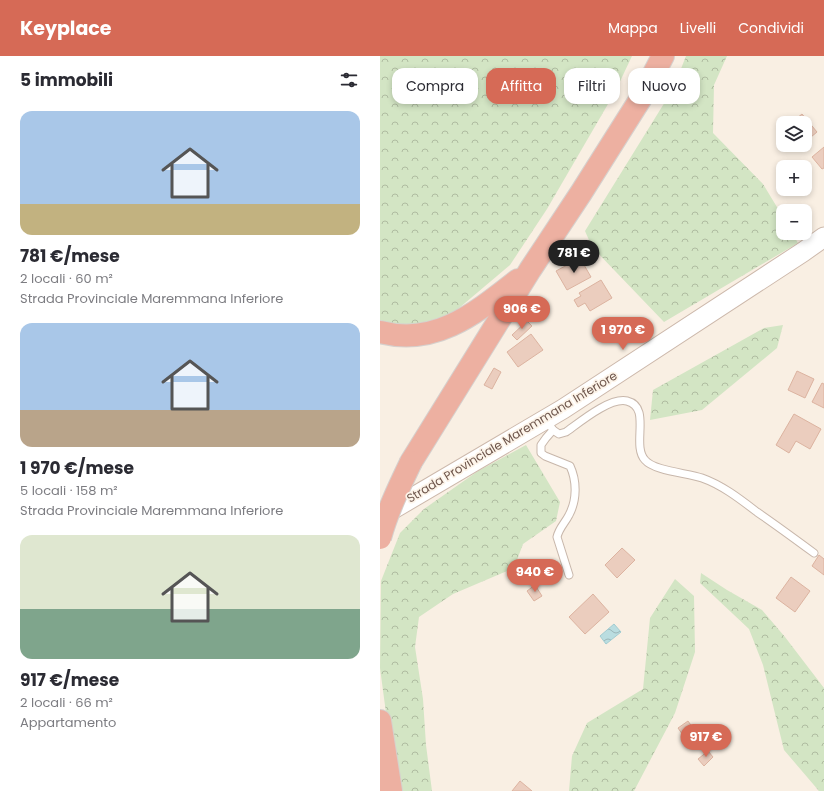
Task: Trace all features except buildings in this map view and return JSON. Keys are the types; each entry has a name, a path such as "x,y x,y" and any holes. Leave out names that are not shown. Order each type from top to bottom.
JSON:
{"highway":[{"path":"380,538 395,496 411,462 530,270 641,98 663,56"},
{"path":"380,332 408,336 424,334 444,328 460,321 480,309 530,270"},
{"path":"380,721 391,791"},
{"path":"380,774 384,791"}],"main road":[{"name":"Strada Provinciale Maremmana Inferiore","path":"380,516 436,484 549,424 563,409 777,270 824,237"}],"lane":[{"path":"549,424 559,434 566,432 607,404 618,401 626,401 634,404 640,414 639,441 644,460 652,466 703,478 728,491 814,553"},
{"path":"549,424 541,453 570,466 574,474 574,505 569,516 558,532 557,537 569,575"}],"green space":[{"path":"380,56 632,56 620,81 620,68 564,68 564,104 608,104 547,209 510,265 452,314 416,325 395,327 380,320"},
{"path":"686,56 727,56 714,85 713,133 763,184 776,205 776,240 796,240 798,243 664,322 592,247 585,231 664,104 700,104 700,68 681,68"},
{"path":"783,325 777,348 702,410 650,420 653,390 764,328"},
{"path":"526,445 560,502 556,521 523,544 514,568 453,594 419,617 415,647 423,699 426,745 432,791 398,791 394,773 380,668 381,581 400,533 424,509 478,471"},
{"path":"701,573 762,610 785,637 824,688 824,791 819,791 784,750 763,665 749,629 700,583"},
{"path":"675,579 694,596 695,652 675,713 634,791 569,791 572,756 587,723 643,689 650,618"}],"water":[{"path":"614,624 621,632 606,644 600,636"}]}
